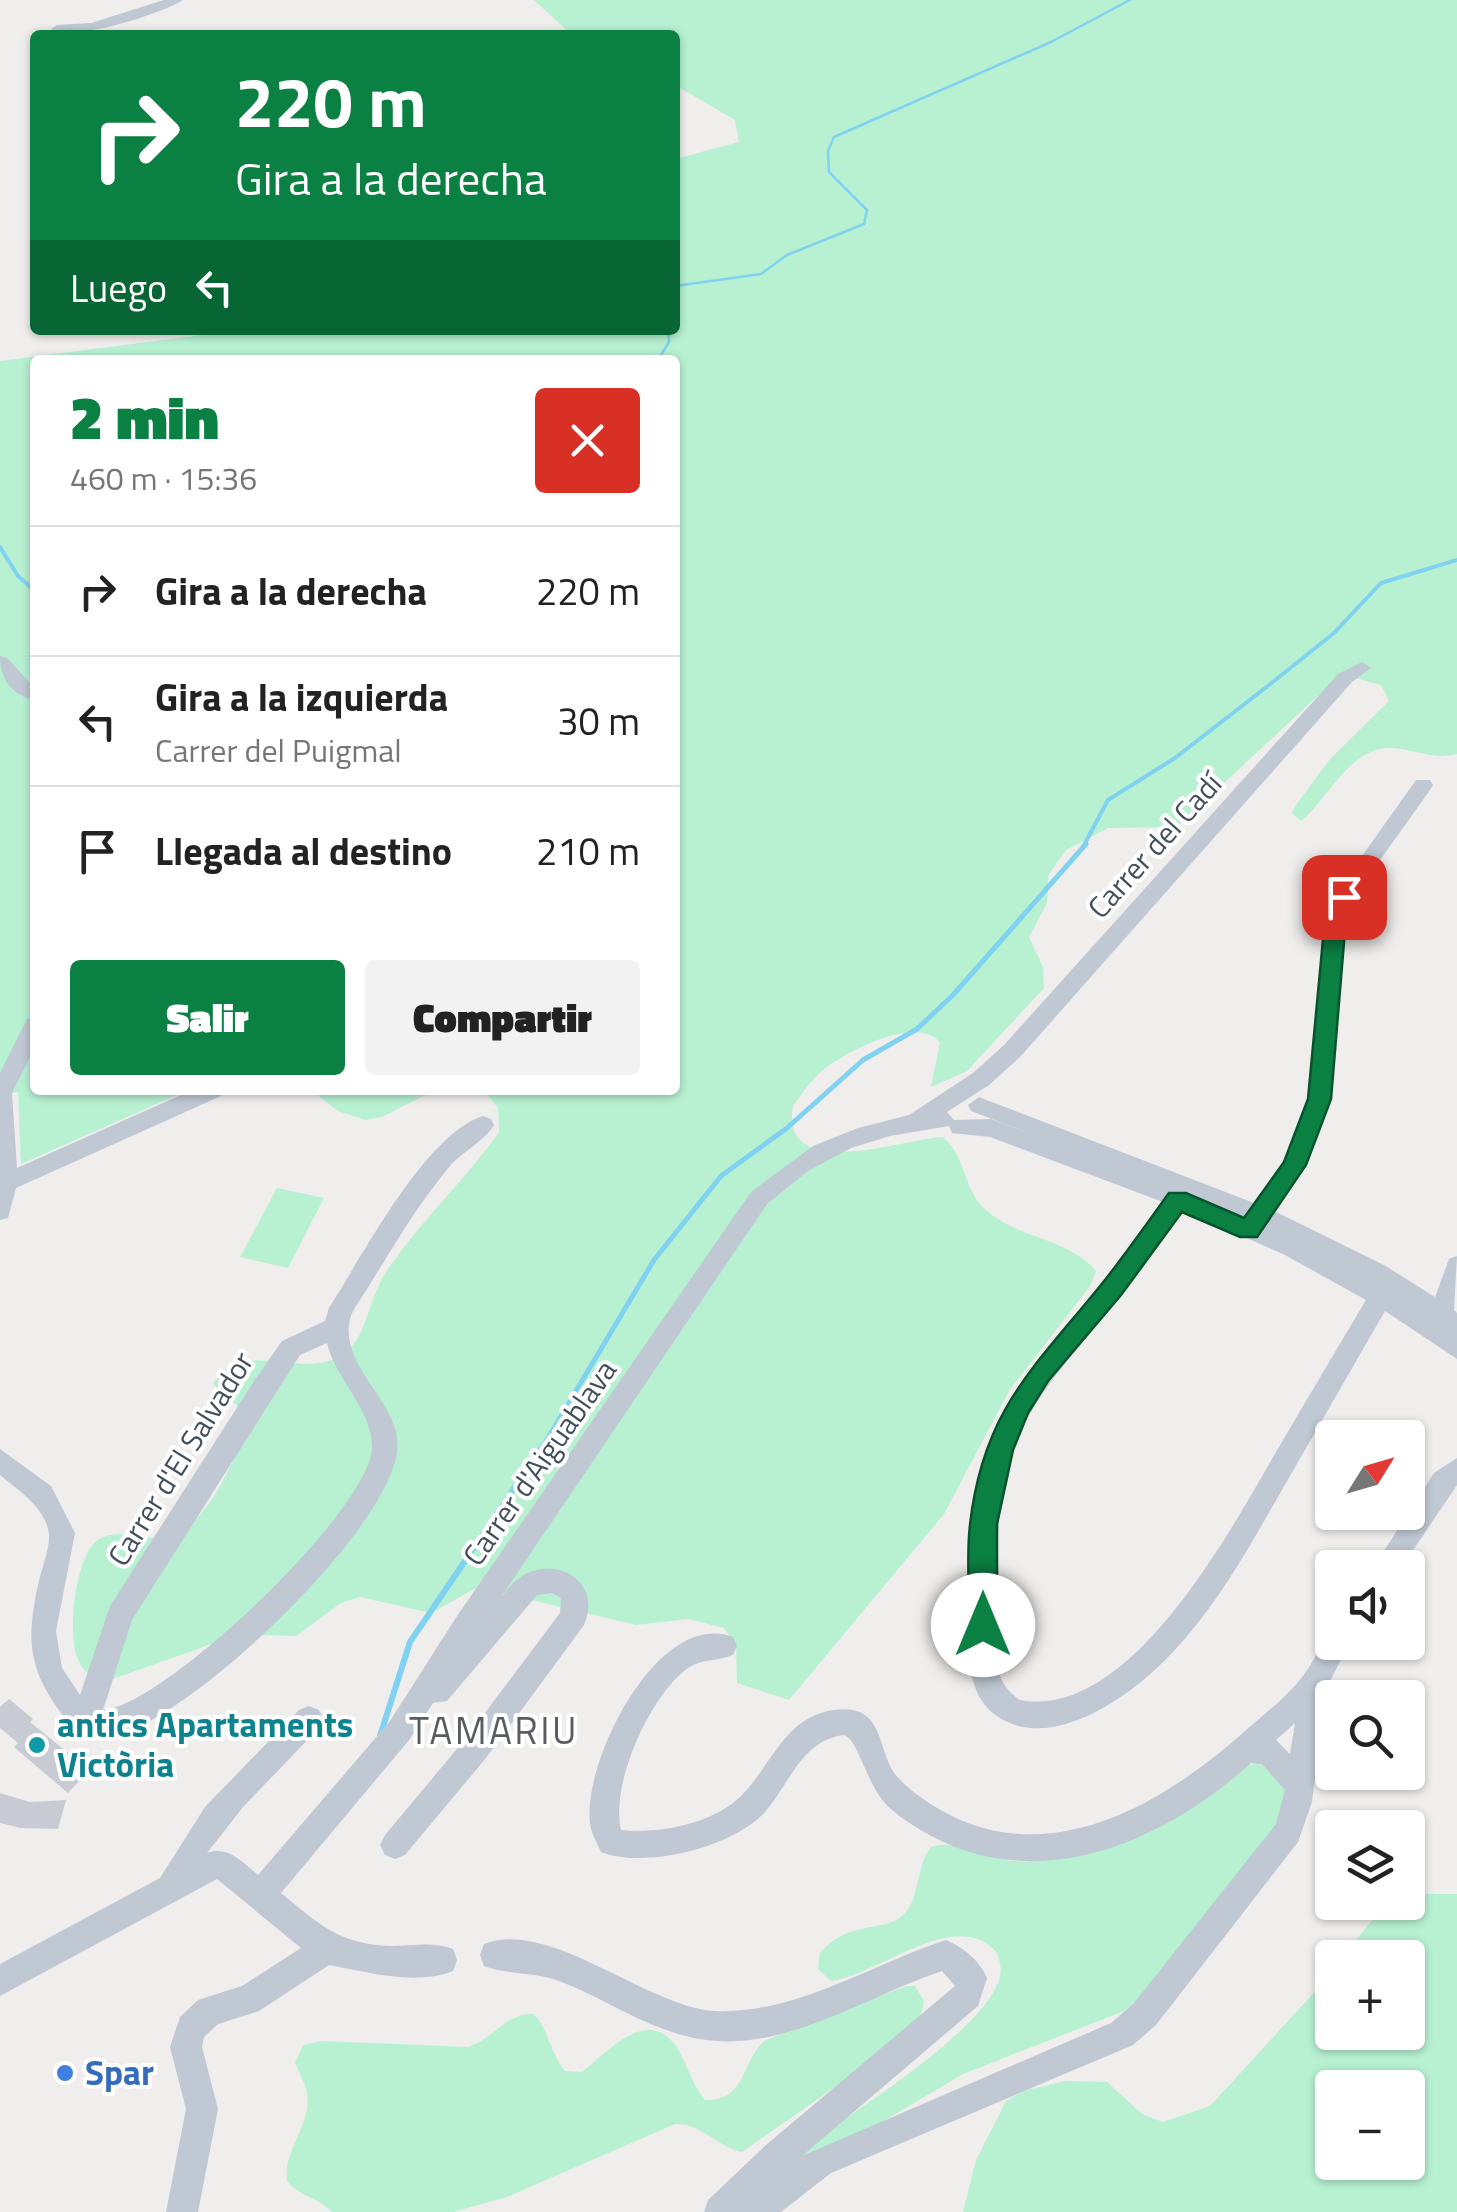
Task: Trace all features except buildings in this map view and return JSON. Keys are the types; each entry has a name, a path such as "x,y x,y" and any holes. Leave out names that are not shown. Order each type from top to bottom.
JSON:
{"street":[{"path":"57,29 92,26 177,0"},
{"path":"0,662 21,688 30,692"},
{"name":"Carrer del Cadí","path":"949,1111 994,1068 1346,678 1362,668"},
{"path":"1252,1224 1294,1165 1319,1099 1336,918 1344,897 1423,785"},
{"path":"0,1211 6,1183 1,1093 30,1035"},
{"name":"Carrer del Cadí","path":"979,1104 982,1084 994,1068"},
{"path":"6,1183 202,1095"},
{"path":"1252,1224 1177,1200 949,1111 965,1095 1252,1224 1385,1289 1428,1315 1457,1326"},
{"name":"Carrer d'Aiguablava","path":"261,1894 400,1730 467,1625 759,1198 816,1151 850,1136 949,1111"},
{"path":"0,1460 42,1494 58,1518 62,1533 41,1617 40,1639 49,1671 85,1722 122,1721 190,1678 254,1625 320,1555 373,1488 383,1468 385,1445 335,1328 338,1315 444,1156 467,1132 483,1125"},
{"path":"1177,1200 1112,1288 1039,1373 1017,1408 1000,1450 983,1524 983,1659 993,1695 1015,1714 1048,1714 1089,1700 1129,1674 1178,1626 1214,1582 1385,1289"},
{"path":"1428,1315 1443,1308 1457,1266"},
{"path":"1428,1315 1457,1349"},
{"name":"Carrer d'El Salvador","path":"85,1722 120,1615 263,1388 291,1348 335,1328"},
{"path":"1398,1550 1457,1468"},
{"path":"394,1845 476,1748 574,1616 574,1592 560,1581 547,1579 528,1586 400,1730"},
{"path":"723,1646 693,1649 671,1664 646,1693 618,1754 602,1814 602,1830 611,1842 642,1848 727,1823 753,1804 777,1766 808,1736 844,1722 859,1727 870,1741 879,1777 902,1800 939,1825 1005,1849 1033,1852 1080,1844 1168,1812 1247,1749 1314,1683 1327,1660"},
{"path":"754,2212 820,2162 1122,2034 1146,2014 1288,1832 1300,1785 1314,1683"},
{"path":"172,1885 188,1849 309,1719"},
{"path":"1247,1749 1270,1751 1300,1785"},
{"path":"0,1981 214,1864 226,1866 325,1949 386,1961 442,1960"},
{"path":"182,2212 202,2110 186,2047 191,2028 209,2010 248,2000 325,1949"},
{"path":"495,1955 569,1968 690,2021 736,2024 816,2008 946,1954 972,1978 966,1995 777,2156 720,2212"}],"green space":[{"path":"534,0 1457,0 1457,754 1378,749 1353,764 1301,821 1292,813 1296,805 1330,759 1389,701 1381,685 1341,674 1177,827 1108,828 1066,850 1049,874 1047,903 1029,937 1043,967 1044,988 967,1071 931,1087 940,1042 915,1032 899,1034 865,1045 835,1061 815,1077 796,1101 794,1130 805,1144 825,1151 849,1152 943,1137 986,1210 1013,1227 1072,1252 1096,1271 1090,1286 1009,1391 944,1514 789,1700 737,1683 736,1645 724,1628 688,1619 636,1625 478,1587 431,1613 360,1597 341,1603 296,1636 240,1634 101,1683 79,1662 73,1634 75,1596 91,1547 109,1535 171,1536 203,1511 249,1428 247,1415 213,1384 226,1369 257,1360 311,1364 329,1361 353,1345 378,1286 396,1258 499,1132 498,1108 488,1095 680,1095 680,355 47,355 202,335 680,335 680,158 739,142 735,120 680,88 680,30 567,30"},
{"path":"30,357 30,1095 177,1095 21,1164 18,1092 0,1095 0,361"},
{"path":"317,1095 429,1095 382,1117 366,1120 338,1111"},
{"path":"277,1188 324,1198 288,1268 240,1257"},
{"path":"1260,1763 1276,1771 1292,1804 1154,1987 1124,2011 963,2074 787,2178 780,2164 933,2055 984,2005 998,1983 1001,1968 997,1953 980,1940 961,1936 940,1939 831,1981 818,1969 820,1953 832,1942 856,1930 888,1923 905,1913 931,1847 951,1845 1014,1861 1061,1858 1092,1851 1151,1832 1215,1784 1246,1766"},
{"path":"1425,1894 1457,1894 1457,2212 963,2212 976,2160 1006,2101 1023,2091 1065,2081 1107,2082 1142,2114 1163,2122 1210,2106 1315,1992 1315,2050 1425,2050 1425,1940 1357,1940 1373,1920 1425,1920"},
{"path":"906,1986 915,1986 924,2001 920,2019 875,2059 742,2152 693,2127 675,2124 507,2197 453,2212 332,2212 287,2181 289,2158 307,2105 306,2089 295,2063 303,2045 321,2041 468,2047 516,2017 534,2014 565,2071 582,2072 630,2035 655,2031 668,2037 679,2051 705,2100 719,2099 737,2087 766,2040"}],"waterway":[{"path":"680,285 761,274 787,255 864,224 867,210 829,172 828,151 834,137 1051,42 1130,0"},
{"path":"661,355 668,335"},
{"path":"0,547 18,576 30,587"},
{"path":"1083,847 1108,800 1175,758 1269,685 1334,633 1381,583 1457,560"},
{"path":"542,1448 654,1260 721,1176 787,1128 863,1060 917,1029 953,995 1086,844"},
{"path":"380,1736 410,1642 543,1446"}],"place":[{"name":"antics Apartaments Victòria","path":"37,1745"},
{"name":"Spar","path":"65,2073"}],"district":[{"name":"TAMARIU","path":"494,1731"}],"route":[{"path":"983,1625 983,1524 1000,1450 1017,1408 1039,1373 1112,1288 1177,1200 1248,1231 1294,1165 1319,1099 1336,918 1344,897"}]}
